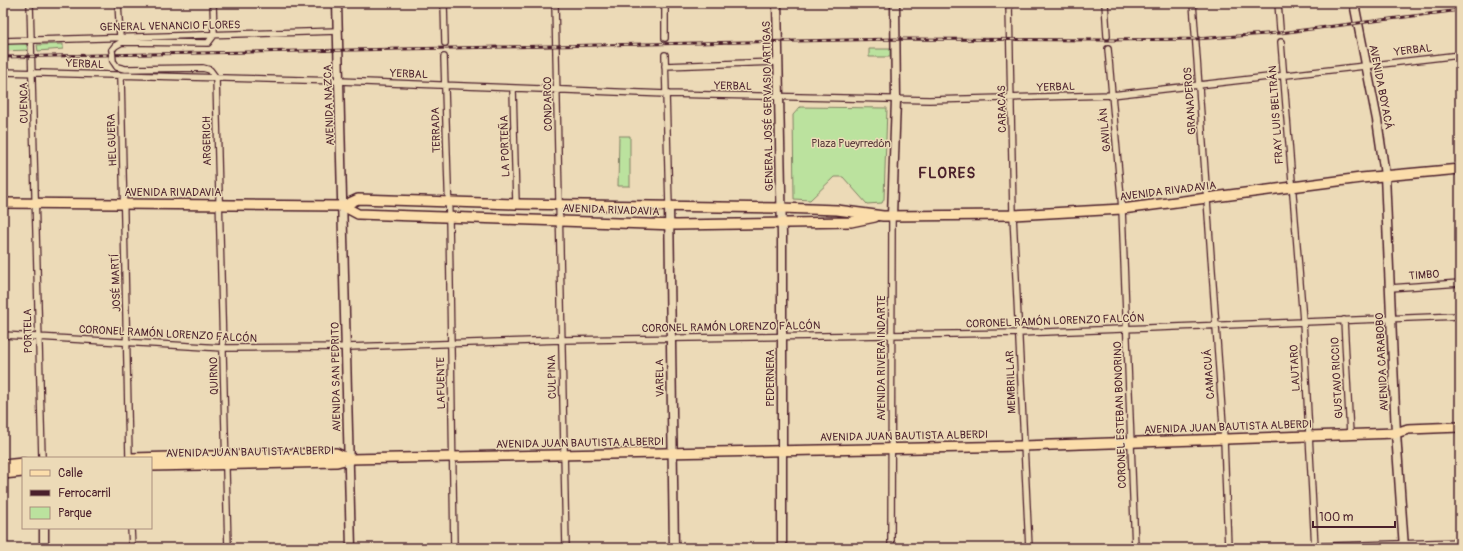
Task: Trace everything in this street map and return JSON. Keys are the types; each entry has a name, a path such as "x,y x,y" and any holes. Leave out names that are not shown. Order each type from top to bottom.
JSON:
{"main road":[{"name":"AVENIDA RIVADAVIA","path":"3,203 343,206 358,199 559,205 781,208 837,210 879,216 1013,215 1122,209 1385,175 1460,169"},
{"name":"AVENIDA RIVADAVIA","path":"343,206 358,214 669,224 851,222 879,216"},
{"name":"AVENIDA JUAN BAUTISTA ALBERDI","path":"152,466 672,452 1023,446 1309,437 1396,433 1408,429 1460,427"},
{"name":"AVENIDA JUAN BAUTISTA ALBERDI","path":"152,457 336,453 348,460"},
{"path":"3,465 22,463"},
{"path":"3,474 22,472"}],"street":[{"name":"CUENCA","path":"30,3 36,204"},
{"path":"118,3 120,37"},
{"path":"213,3 214,35 211,41 204,44 122,42 115,46 112,50 113,61 117,67 203,68 210,70 216,78"},
{"name":"AVENIDA NAZCA","path":"337,3 343,206"},
{"path":"444,3 445,43"},
{"name":"CONDARCO","path":"555,3 559,205"},
{"path":"664,3 665,38"},
{"name":"GENERAL JOSÉ GERVASIO ARTIGAS","path":"777,3 781,208"},
{"path":"892,216 896,100 895,3"},
{"name":"CARACAS","path":"1009,3 1012,98 1013,215"},
{"path":"1105,3 1107,36"},
{"name":"GRANADEROS","path":"1193,3 1207,198"},
{"path":"1278,3 1280,29"},
{"name":"AVENIDA BOYACÁ","path":"1354,3 1385,175"},
{"name":"GENERAL VENANCIO FLORES","path":"3,41 338,31"},
{"name":"FRAY LUIS BELTRÁN","path":"1281,42 1292,187"},
{"name":"GAVILÁN","path":"1108,49 1122,209"},
{"path":"665,55 669,207"},
{"name":"YERBAL","path":"3,72 339,81 666,94 896,100 1112,95 1460,55"},
{"name":"TERRADA","path":"444,57 449,217"},
{"path":"666,66 778,62"},
{"name":"HELGUERA","path":"120,76 124,204"},
{"name":"ARGERICH","path":"216,78 219,204"},
{"name":"LA PORTEÑA","path":"513,88 516,204"},
{"name":"AVENIDA CARABOBO","path":"1385,175 1396,433 1403,546"},
{"name":"LAUTARO","path":"1292,187 1303,321 1315,547"},
{"name":"CAMACUÁ","path":"1207,198 1224,439 1228,548"},
{"name":"PORTELA","path":"36,204 42,457"},
{"name":"JOSÉ MARTÍ","path":"124,204 130,457"},
{"name":"QUIRNO","path":"219,204 228,548"},
{"name":"CULPINA","path":"559,205 566,548"},
{"name":"AVENIDA SAN PEDRITO","path":"343,206 351,548"},
{"name":"VARELA","path":"669,207 674,548"},
{"name":"PEDERNERA","path":"781,208 780,450 782,548"},
{"name":"CORONEL ESTEBAN BONORINO","path":"1122,209 1128,330 1130,442 1135,548"},
{"name":"MEMBRILLAR","path":"1013,215 1029,548"},
{"name":"AVENIDA RIVERA INDARTE","path":"891,548 892,448 890,335 892,216"},
{"name":"LAFUENTE","path":"449,217 454,548"},
{"name":"TIMBO","path":"1390,288 1460,283"},
{"name":"CORONEL RAMÓN LORENZO FALCÓN","path":"3,335 223,348 347,347 561,340 1128,330 1391,317 1460,316"},
{"name":"GUSTAVO RICCIO","path":"1344,320 1350,435"},
{"path":"44,529 44,548"},
{"path":"131,529 132,548"},
{"path":"1262,548 1403,546 1460,542"}],"green space":[{"path":"26,43 28,50 3,51 3,44"},
{"path":"63,44 63,49 38,51 37,45"},
{"path":"869,49 890,49 890,57 869,57"},
{"name":"Plaza Pueyrredón","path":"800,107 887,108 884,199 882,203 867,204 843,177 834,177 810,200 794,199 793,115"},
{"path":"619,136 630,136 630,186 618,186"}],"railway":[{"path":"3,57 896,39 1195,39 1280,33 1460,10"}],"district":[{"name":"FLORES","path":"947,173"}]}
